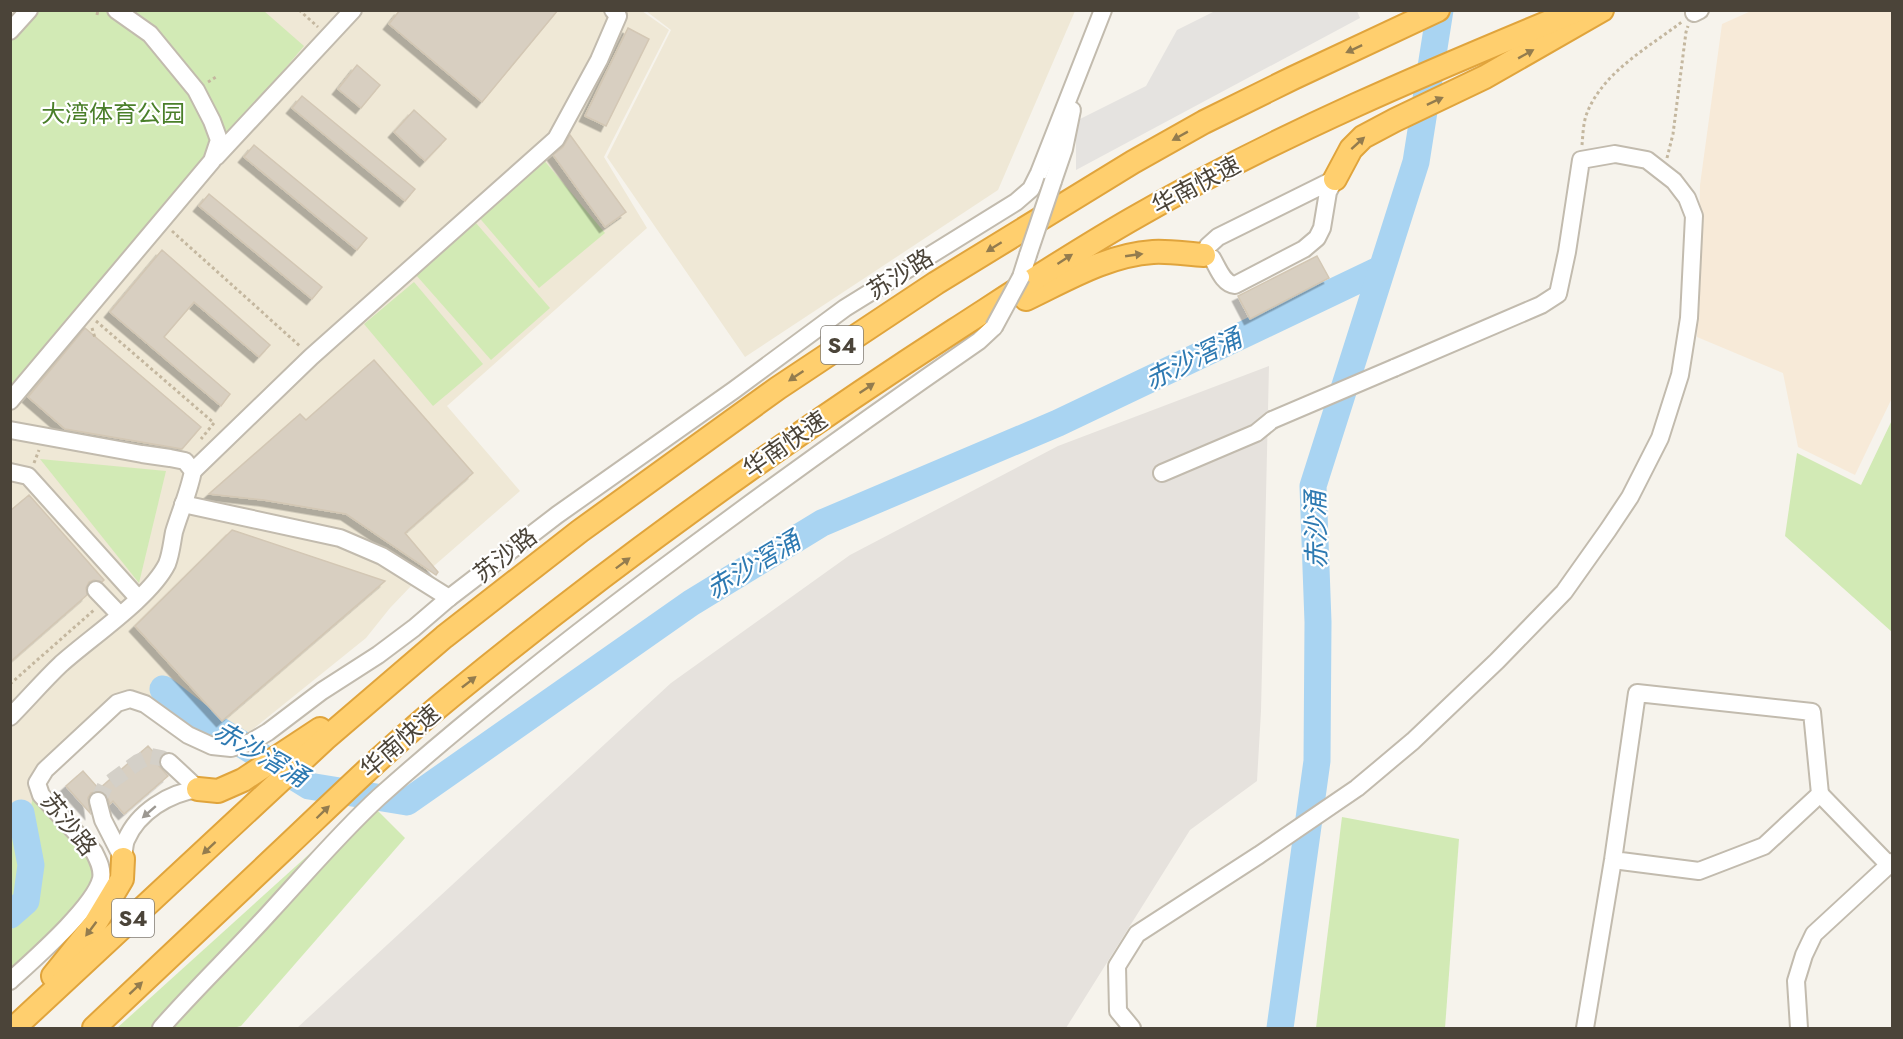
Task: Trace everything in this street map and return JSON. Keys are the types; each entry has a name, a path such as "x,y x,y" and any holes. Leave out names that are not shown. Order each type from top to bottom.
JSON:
{"highway":[{"name":"华南快速","path":"13,1029 251,808 320,736 580,531 778,388 936,283 1133,162 1204,122 1438,10"},
{"name":"华南快速","path":"94,1029 361,775 452,695 603,577 789,441 928,348 1078,251 1140,214 1289,136 1578,10"},
{"path":"1335,179 1356,143 1395,120 1474,82 1602,10"},
{"path":"928,348 1077,274 1119,257 1153,252 1204,255"},
{"path":"208,790 243,780 320,736"},
{"path":"13,1029 95,924 122,879 123,859"}],"street":[{"path":"10,31 29,10"},
{"path":"116,10 150,34 196,90 219,140 212,161"},
{"path":"10,401 212,161 353,10"},
{"path":"189,466 556,139 599,60 618,16 613,10"},
{"name":"苏沙路","path":"10,981 59,936 96,891 102,876 100,863 94,852 41,795 37,783 45,770 117,703 130,699 145,704 188,735 212,746 231,748 251,742 268,732 322,691 378,655 557,515 734,390 845,308 1016,202 1031,189 1103,10"},
{"path":"161,1029 320,856 377,799 421,761 565,642 715,529 979,341 994,327 1021,277 1064,149 1080,68"},
{"path":"1132,1029 1118,1011 1117,966 1137,934 1357,788 1413,741 1497,661 1564,592 1608,530 1635,487 1660,438 1680,375 1689,318 1694,216 1687,198 1674,181 1647,160 1615,154 1581,160 1558,294 1541,305 1272,420 1257,433 1162,473"},
{"path":"1335,179 1328,192 1322,228 1317,238 1304,249 1236,285 1225,280 1212,258 1204,255 1208,246 1218,237 1335,179"},
{"path":"10,430 189,466"},
{"path":"10,717 61,664 138,598 158,577 168,562 183,504 190,487 189,466"},
{"path":"10,472 28,476 138,598"},
{"path":"183,504 340,538 382,556 449,598"},
{"path":"101,595 119,614"},
{"path":"1585,1029 1613,860 1637,693 1812,712 1821,794 1891,864 1814,934 1804,955 1796,981 1799,1029"},
{"path":"169,762 208,790"},
{"path":"123,859 126,840 138,821 161,801 186,791 208,790"},
{"path":"1613,860 1699,872 1764,846 1821,794"},
{"path":"98,801 103,820 123,859"}],"path":[{"path":"299,10 329,36"},
{"path":"1581,160 1586,115 1598,91 1625,64 1697,12"},
{"path":"1674,181 1667,159 1673,134 1686,32 1697,12"},
{"path":"161,222 311,357"},
{"path":"86,312 214,423 189,466"},
{"path":"10,684 101,595"}],"shaded area":[{"path":"11,11 642,11 669,30 604,157 647,228 447,406 520,491 412,585 366,638 242,738 230,741 207,737 147,696 131,693 31,777 95,859 11,976"},
{"path":"646,11 1075,11 998,190 745,357 607,157 671,30"},
{"path":"1215,11 1357,11 1360,18 1076,170 1076,121 1146,86 1177,30"},
{"path":"1751,11 1892,11 1892,398 1855,475 1798,447 1783,373 1697,337 1700,185 1722,24"},
{"path":"1269,366 1261,711 1257,781 1190,830 1066,1028 297,1028 671,683 850,555 1058,446"}],"green space":[{"name":"大湾体育公园","path":"34,11 264,11 304,46 130,253 11,387 11,37"},
{"path":"543,159 605,233 539,288 477,215"},
{"path":"476,223 550,308 491,360 416,275"},
{"path":"414,282 483,364 433,406 364,324"},
{"path":"1892,420 1892,632 1785,536 1797,453 1861,485"},
{"path":"40,459 166,471 139,583"},
{"path":"33,797 89,860 94,869 92,885 55,932 11,972 11,930 23,919 37,897 44,866 30,810"},
{"path":"368,801 405,838 241,1026 233,1028 117,1028"},
{"path":"1342,817 1459,839 1445,1028 1316,1028"},
{"path":"10,820 21,845 23,871 19,896 11,904"}],"building":[{"path":"400,10 558,10 482,102 389,24"},
{"path":"628,28 649,39 606,126 585,116"},
{"path":"357,65 380,85 361,108 338,89"},
{"path":"302,96 415,189 405,201 292,108"},
{"path":"414,110 446,139 425,161 394,132"},
{"path":"570,135 626,212 605,227 553,155 563,147"},
{"path":"254,145 367,238 357,250 244,157"},
{"path":"209,194 322,287 312,299 199,206"},
{"path":"162,250 270,345 259,357 194,302 164,337 230,394 221,406 110,312"},
{"path":"1317,256 1329,278 1250,319 1238,296"},
{"path":"85,328 201,427 182,449 65,429 28,397"},
{"path":"374,360 473,473 405,533 438,572 436,575 346,514 264,500 209,494 300,414 306,420"},
{"path":"29,495 104,580 89,582 86,588 87,595 10,662 10,511"},
{"path":"232,530 385,581 222,721 135,626"},
{"path":"148,746 159,758 159,766 168,776 124,814 113,801 110,804 106,794 100,791 91,793 88,798 90,813 66,786 83,771 99,789"}],"waterway":[{"name":"赤沙涌","path":"1280,1028 1317,761 1318,622 1313,486 1416,162 1440,10"},
{"name":"赤沙滘涌","path":"163,689 206,722 309,786 407,802 691,603 822,523 1058,423 1381,269"},
{"name":"赤沙滘涌","path":"10,915 26,901 31,865 21,813"}],"tunnel":[{"path":"98,801 105,786 138,762 151,756 169,762"}]}
